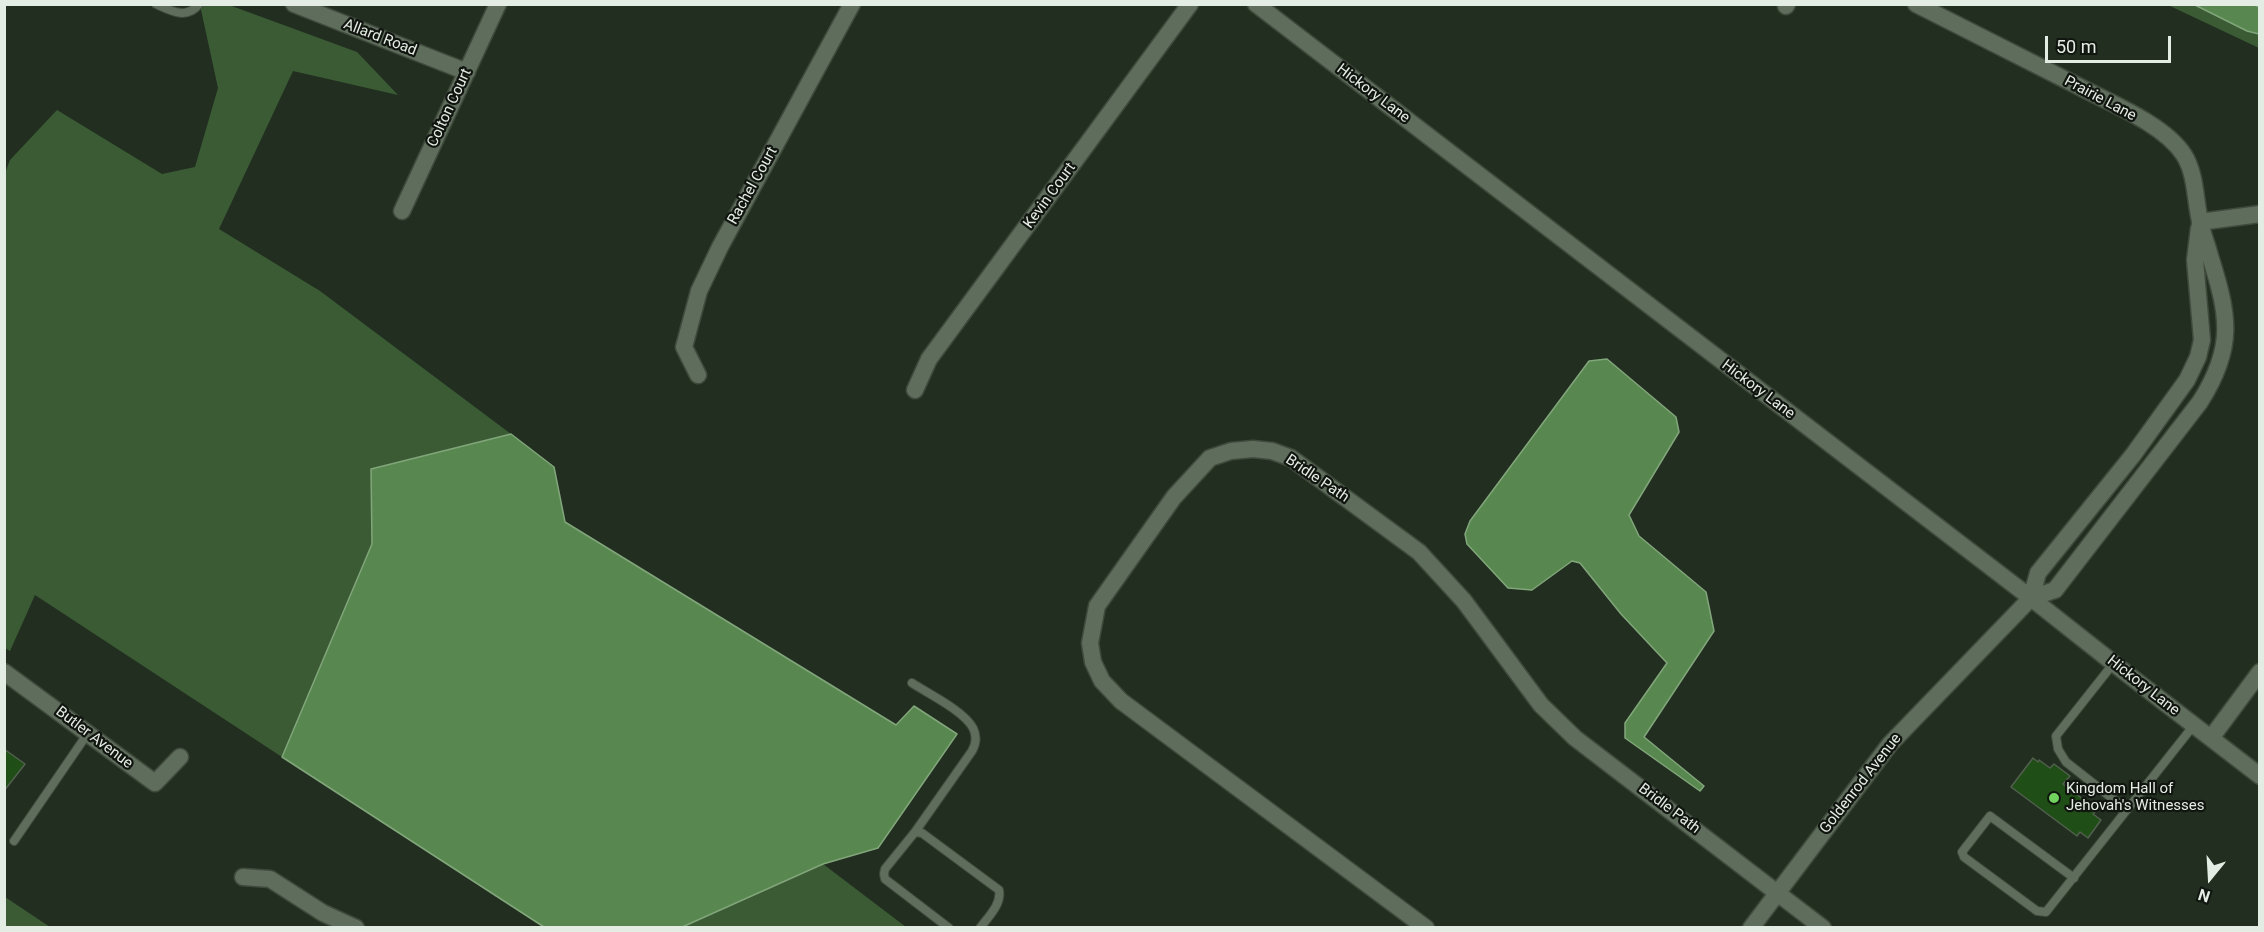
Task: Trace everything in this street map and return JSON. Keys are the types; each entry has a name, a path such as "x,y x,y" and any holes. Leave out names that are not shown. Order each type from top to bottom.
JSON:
{"street":[{"name":"Allard Road","path":"294,4 466,72"},
{"name":"Colton Court","path":"402,211 498,4"},
{"name":"Rachel Court","path":"698,375 684,347 699,291 720,247 852,4"},
{"name":"Kevin Court","path":"915,390 929,359 1190,4"},
{"name":"Hickory Lane","path":"1256,4 2031,598 2259,776"},
{"name":"Prairie Lane","path":"1916,4 2128,112 2167,136 2184,156 2193,178 2200,222 2222,300 2226,332 2219,365 2214,379 2200,402 2055,590 2031,598"},
{"path":"2200,222 2259,214"},
{"name":"Prairie Lane","path":"2031,598 2038,573 2133,455 2187,380 2198,357 2202,340 2194,260 2200,222"},
{"path":"2198,357 2219,365"},
{"name":"Bridle Path","path":"1426,927 1121,701 1102,681 1093,662 1090,643 1097,606 1174,497 1210,458 1231,451 1253,449 1272,451 1291,459 1419,552 1464,601 1541,705 1575,738 1823,927"},
{"path":"2133,455 2149,469"},
{"name":"Goldenrod Avenue","path":"1751,927 1890,744 2031,598"},
{"name":"Butler Avenue","path":"4,672 155,783 180,758"},
{"path":"2211,738 2259,672"},
{"path":"243,876 270,879 323,913 356,927"}],"lane":[{"path":"156,4 180,15 195,10 199,4"},
{"path":"2113,664 2056,736 2058,749 2066,762 2127,810"},
{"path":"912,682 963,717 974,730 975,737 972,751 915,832 885,869 885,879 949,927"},
{"path":"2074,878 1990,816 1962,852 1964,857 2042,912 2050,909 2194,725"},
{"path":"14,840 88,733"},
{"path":"915,832 922,833 999,890 998,904 980,927"}],"shaded area":[{"path":"200,5 229,5 357,52 398,95 293,71 219,229 320,291 511,434 372,469 372,544 282,757 35,595 10,651 5,648 4,176 10,160 57,110 162,174 195,167 218,88"},
{"path":"2168,5 2259,5 2259,48"},
{"path":"2195,5 2255,5 2259,7 2259,34 2247,31"},
{"path":"1607,359 1676,417 1679,432 1629,515 1639,536 1706,592 1714,631 1644,737 1704,786 1700,791 1625,738 1625,723 1667,663 1621,614 1580,563 1572,561 1532,590 1508,588 1467,544 1465,534 1470,521 1589,361"},
{"path":"511,434 554,467 565,522 896,725 914,706 957,734 878,848 823,864 680,928 544,927 282,757 372,544 371,469"},
{"path":"823,864 906,927 680,928"},
{"path":"5,897 50,927 5,927"}],"building":[{"path":"4,749 25,764 4,791"},
{"name":"Kingdom Hall of Jehovah's Witnesses","path":"2033,758 2050,768 2054,764 2070,776 2063,784 2097,810 2093,814 2101,820 2088,838 2080,832 2077,836 2011,787"}],"place":[{"name":"Kingdom Hall of Jehovah's Witnesses","path":"2054,798"}]}
